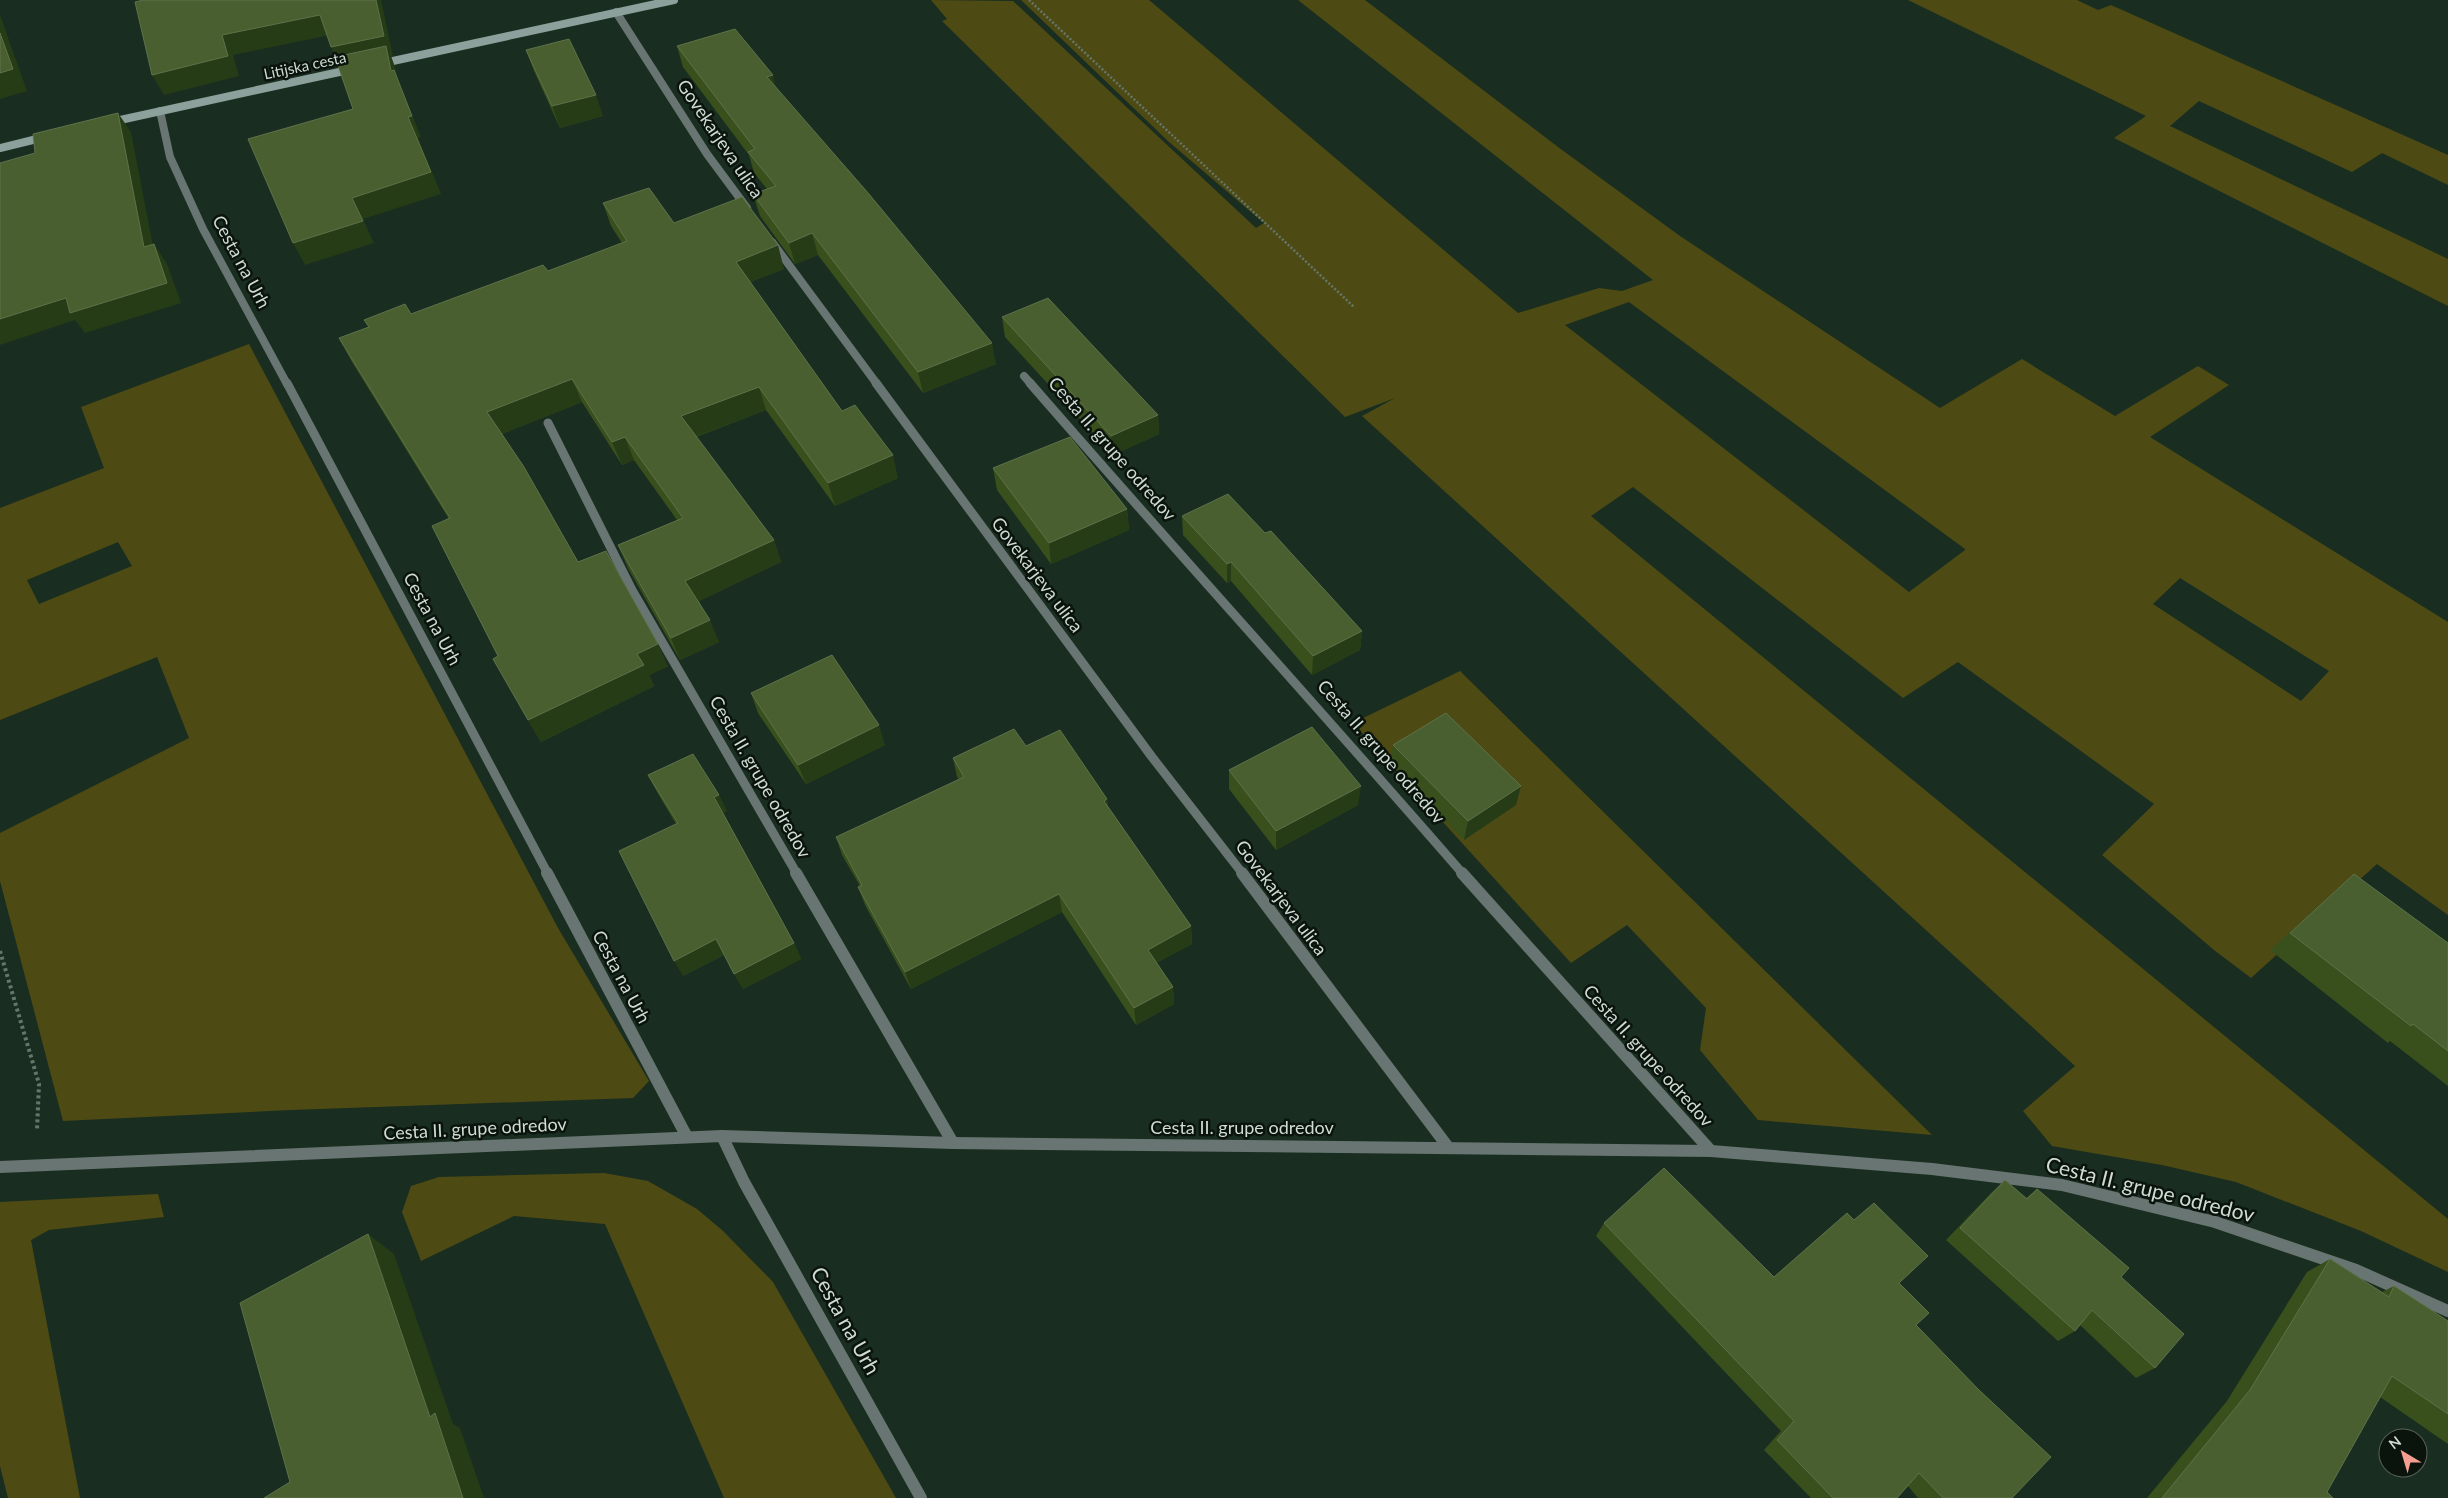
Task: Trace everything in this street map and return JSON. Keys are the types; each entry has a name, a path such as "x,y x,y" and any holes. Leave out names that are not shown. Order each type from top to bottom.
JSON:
{"main road":[{"name":"Litijska cesta","path":"369,66 674,0"},
{"name":"Litijska cesta","path":"105,124 360,68"},
{"path":"0,148 51,136"}],"street":[{"name":"Govekarjeva ulica","path":"616,12 708,154 754,218"},
{"name":"Cesta na Urh","path":"160,112 170,157 203,229 341,483 687,1137"},
{"name":"Govekarjeva ulica","path":"766,234 1152,758 1253,887 1448,1147"},
{"name":"Cesta II. grupe odredov","path":"1024,376 1180,555 1316,703 1493,908 1711,1151"},
{"name":"Cesta II. grupe odredov","path":"548,423 632,590 953,1143"},
{"name":"Cesta na Urh","path":"722,1136 744,1182 921,1498"},
{"name":"Cesta II. grupe odredov","path":"0,1167 722,1136 953,1143 1711,1151 1932,1169 2062,1185 2215,1222 2356,1270 2448,1311"}],"path":[{"path":"1029,0 1354,307"},
{"path":"0,951 39,1084 35,1166"}],"shaded area":[{"path":"931,0 1013,1 1256,228 1264,223 1169,142 1021,0 1149,0 1518,313 1599,288 1622,291 1653,280 1298,0 1365,0 1558,147 1680,236 1940,408 2022,359 2115,416 2198,366 2229,385 2150,437 2448,622 2448,915 2377,864 2251,978 2214,950 2102,855 2154,804 1958,662 1903,698 1633,487 1591,516 2448,1219 2448,1272 2361,1231 2236,1182 2162,1165 2052,1146 2023,1111 2075,1066 1362,416 1395,398 1345,417 942,21 947,19","holes":["1629,302 1965,549 1965,550 1909,592 1565,325","2180,578 2329,671 2301,701 2153,604"]},
{"path":"1908,0 2077,0 2098,10 2111,5 2448,155 2448,185 2382,153 2352,172 2199,101 2170,126 2448,259 2448,306 2114,138 2146,116"},
{"path":"249,344 558,928 649,1081 633,1098 291,1110 63,1121 0,881 0,833 189,738 157,657 0,720 0,508 104,468 81,407","holes":["118,542 132,566 39,604 27,580"]},
{"path":"1460,671 1932,1135 1758,1120 1700,1050 1706,1008 1627,925 1571,963 1353,723"},
{"path":"604,1173 648,1181 697,1209 722,1230 773,1282 896,1498 724,1498 605,1224 514,1216 421,1261 402,1212 411,1186 439,1177"},
{"path":"158,1194 164,1217 49,1230 31,1240 80,1498 8,1498 0,1466 0,1202"}],"building":[{"path":"143,0 376,0 384,36 331,47 320,15 222,35 228,56 152,75 135,2"},
{"path":"735,29 773,75 767,77 869,194 992,343 918,372 812,233 789,243 753,194 776,186 748,152 755,149 677,46"},
{"path":"0,33 13,69 0,73"},
{"path":"569,39 596,95 552,106 526,50"},
{"path":"386,46 391,71 394,70 412,116 408,117 431,172 352,198 363,221 293,243 248,139 353,109 335,57"},
{"path":"118,113 144,247 154,244 167,283 70,313 66,298 0,319 0,163 35,153 33,134"},
{"path":"649,188 674,223 742,197 778,245 736,262 842,411 855,405 893,455 828,483 759,387 681,416 774,540 685,581 710,620 671,638 618,545 683,518 625,437 612,442 572,379 487,412 524,467 578,562 606,551 658,644 637,654 644,665 528,720 493,659 498,656 432,526 450,518 339,338 369,327 364,320 405,304 411,314 543,265 548,271 627,241 603,203"},
{"path":"1048,298 1158,415 1111,436 1002,317"},
{"path":"1070,437 1127,509 1049,543 993,468"},
{"path":"1228,494 1265,533 1271,531 1362,631 1313,656 1231,562 1227,564 1182,516"},
{"path":"832,655 879,725 798,765 751,693"},
{"path":"1446,713 1521,786 1468,821 1393,745"},
{"path":"1312,727 1361,786 1276,831 1229,770"},
{"path":"1014,729 1026,746 1060,730 1107,799 1104,801 1191,926 1148,950 1173,987 1134,1008 1059,894 905,972 858,887 862,885 836,837 964,777 953,758"},
{"path":"693,754 719,795 714,797 794,943 734,974 716,939 674,961 619,851 678,823 648,775"},
{"path":"2354,874 2448,943 2448,1051 2413,1024 2411,1026 2290,933"},
{"path":"1664,1168 1774,1277 1847,1213 1854,1220 1874,1203 1928,1256 1899,1283 1929,1313 1916,1325 1979,1390 2051,1457 2012,1498 1943,1498 1919,1473 1897,1498 1833,1498 1777,1440 1794,1421 1604,1223"},
{"path":"2005,1180 2027,1199 2037,1189 2129,1268 2121,1277 2184,1334 2155,1368 2092,1310 2075,1331 1960,1228"},
{"path":"368,1234 430,1417 435,1413 463,1498 264,1498 290,1482 240,1303"},
{"path":"2330,1259 2389,1297 2394,1286 2448,1321 2448,1414 2392,1376 2327,1492 2333,1498 2162,1498 2250,1390"}]}
